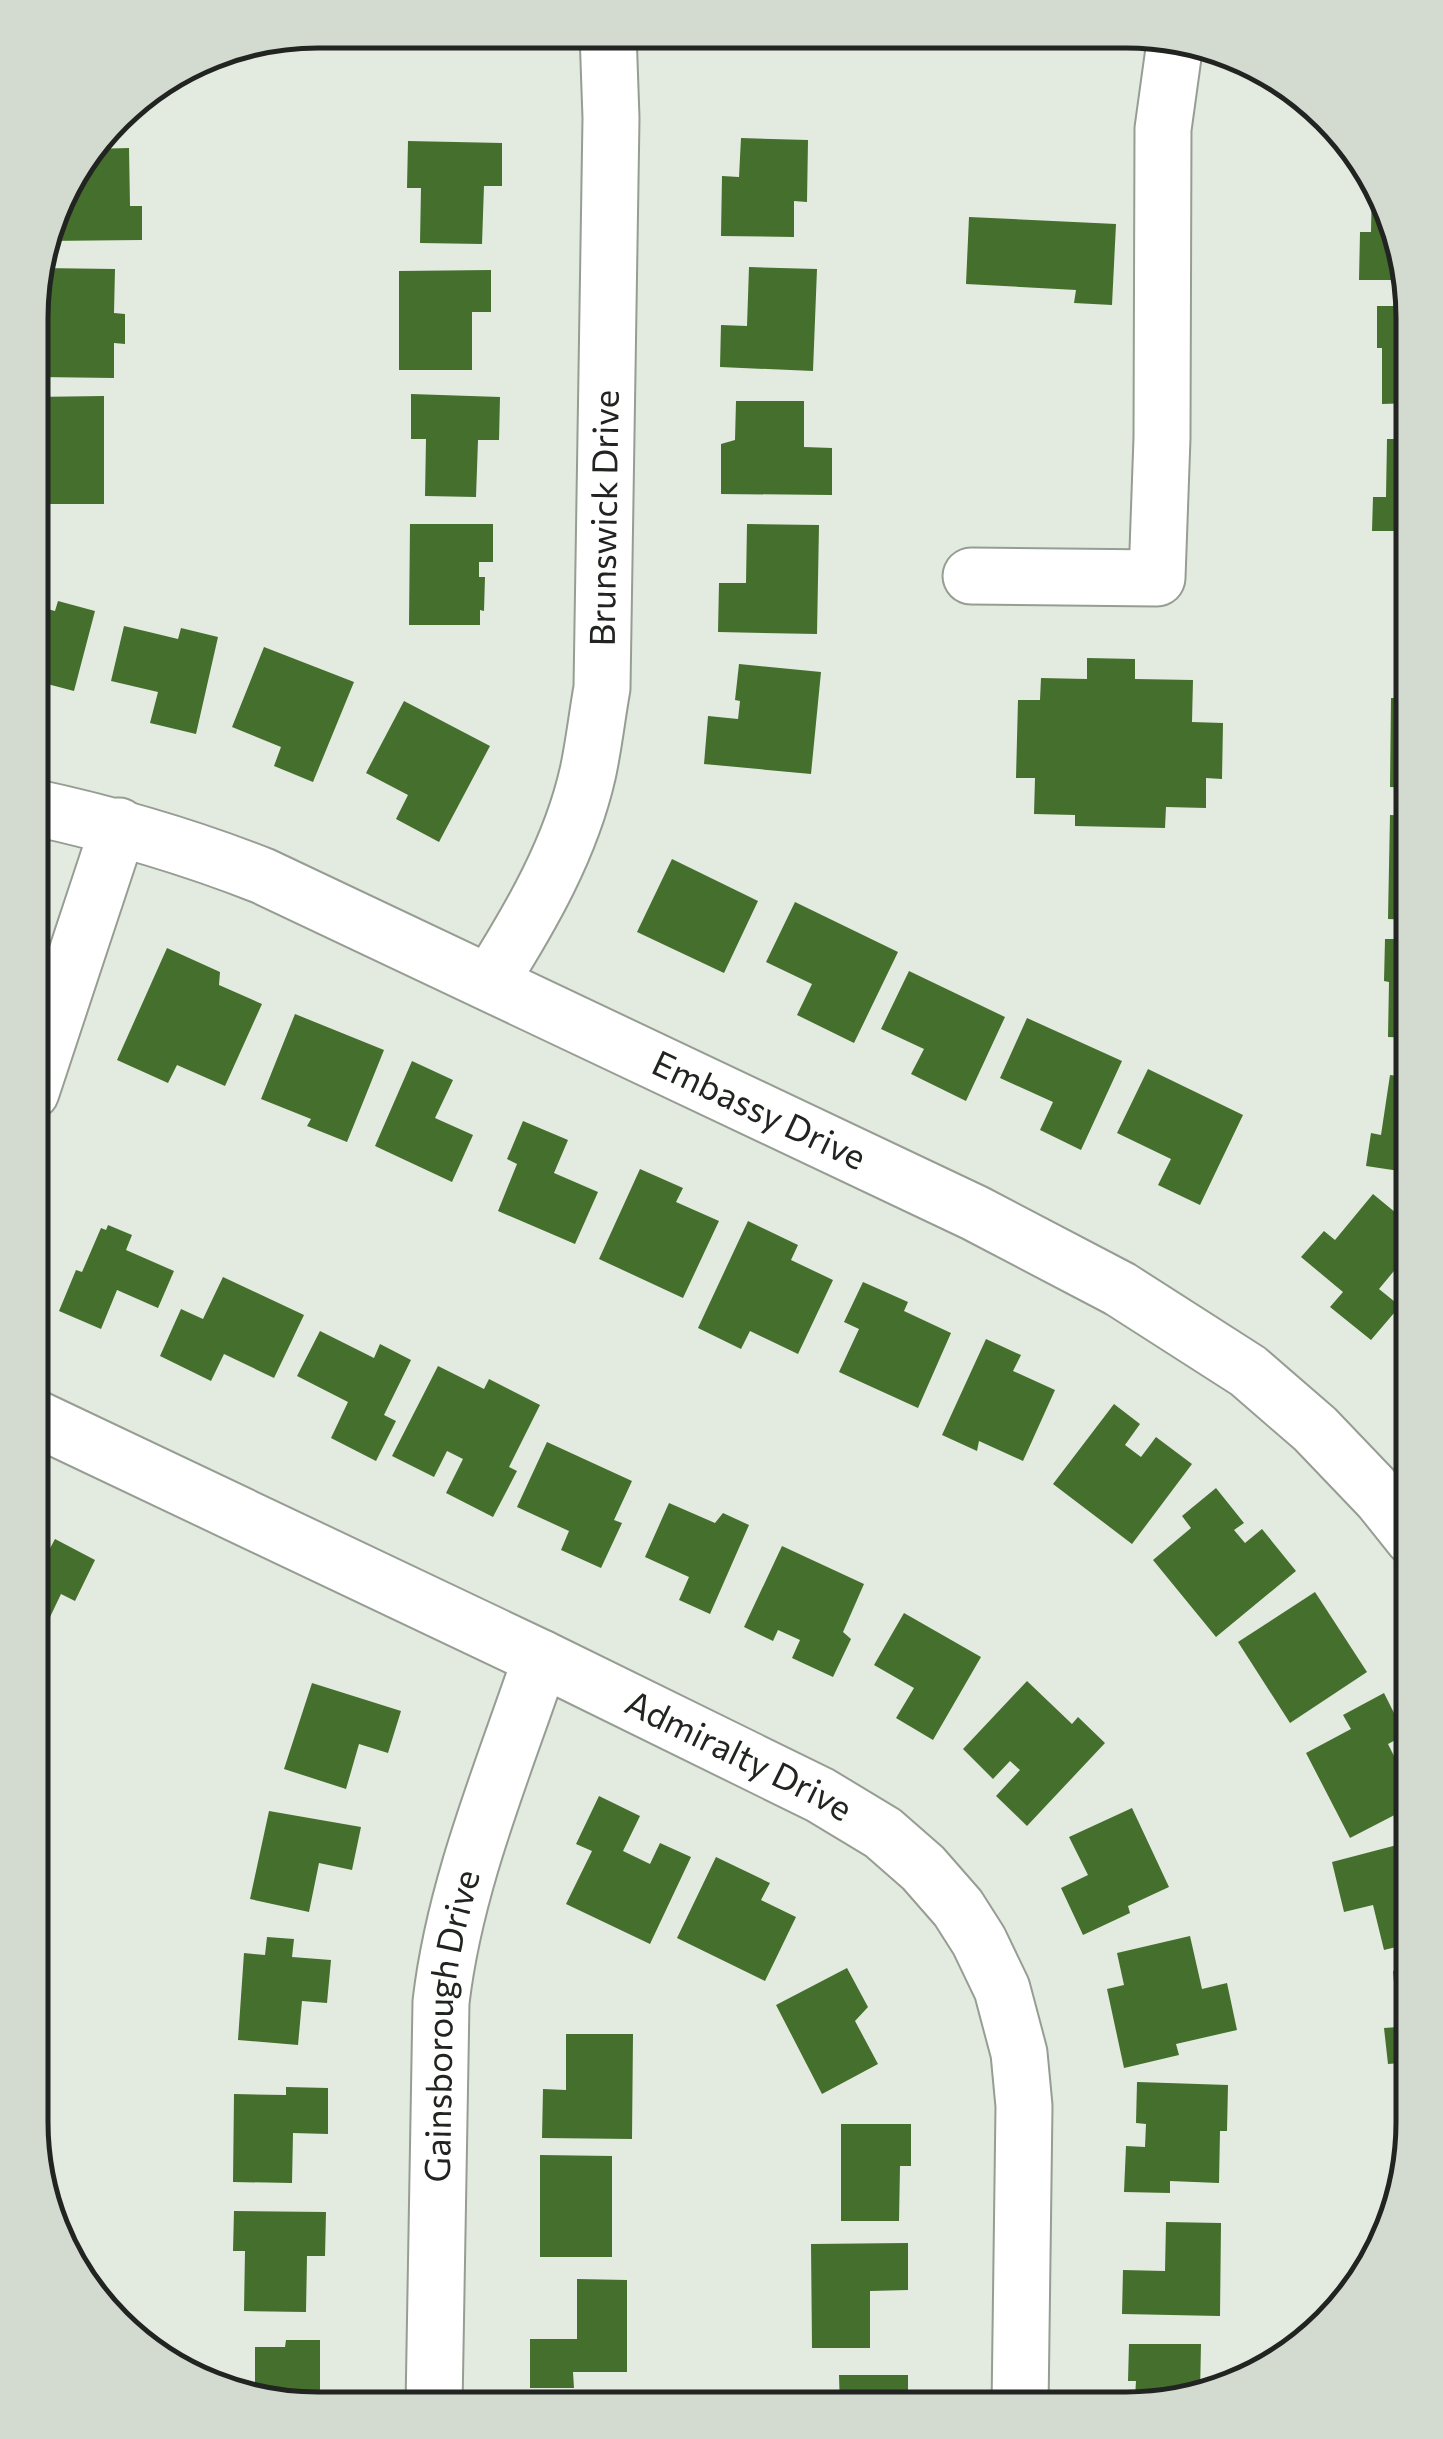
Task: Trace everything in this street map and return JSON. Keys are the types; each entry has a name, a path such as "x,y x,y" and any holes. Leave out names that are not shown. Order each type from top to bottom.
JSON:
{"street":[{"name":"Brunswick Drive","path":"490,982 528,922 566,842 587,775 602,688 608,48"},
{"path":"972,576 1157,578 1162,438 1163,129 1174,53"},
{"name":"Embassy Drive","path":"48,810 119,826 263,876 975,1213 1120,1289 1248,1372 1395,1497"},
{"path":"48,1041 119,826"},
{"name":"Admiralty Drive","path":"48,1424 820,1795 883,1833 924,1868 980,1941 1002,1990 1019,2053 1024,2106 1020,2392"},
{"name":"Gainsborough Drive","path":"434,2392 441,2002 447,1952 462,1889 541,1658"}],"building":[{"path":"741,138 808,140 807,202 794,201 794,237 721,236 722,176 739,177"},
{"path":"408,141 502,143 502,186 484,186 482,244 420,243 421,188 407,188"},
{"path":"129,148 130,206 142,206 142,240 59,241 84,182 107,149"},
{"path":"1371,207 1392,280 1359,280 1360,232 1371,232"},
{"path":"969,217 1116,224 1112,305 1074,303 1076,290 966,284"},
{"path":"749,267 817,269 813,371 720,367 721,325 747,326"},
{"path":"52,268 115,269 114,313 125,314 125,344 114,343 114,378 48,377"},
{"path":"491,270 491,312 472,312 472,370 399,370 399,271"},
{"path":"1377,306 1395,306 1396,404 1382,404 1382,348 1377,348"},
{"path":"411,394 500,397 499,440 478,440 476,497 425,496 426,439 411,439"},
{"path":"104,396 104,504 48,504 48,397"},
{"path":"736,401 804,401 804,447 832,448 832,495 721,494 721,444 735,440"},
{"path":"1387,439 1396,439 1396,531 1372,531 1373,497 1386,497"},
{"path":"410,524 493,524 493,562 479,562 479,577 485,577 480,625 409,625"},
{"path":"747,524 819,525 817,634 718,632 719,583 746,583"},
{"path":"58,601 95,611 74,691 48,684 48,609 55,611"},
{"path":"124,626 178,639 181,628 218,637 196,734 150,723 158,692 111,681"},
{"path":"264,647 354,682 313,782 274,766 281,747 232,727"},
{"path":"1087,658 1135,659 1135,679 1193,680 1192,722 1223,723 1222,779 1206,778 1206,808 1166,807 1165,828 1075,826 1075,815 1034,814 1035,778 1016,778 1018,700 1040,700 1041,678 1087,679"},
{"path":"739,664 821,672 811,774 704,764 708,716 738,719 740,701 735,700"},
{"path":"1391,698 1396,698 1396,787 1390,787"},
{"path":"404,701 490,746 439,842 396,819 408,795 366,773"},
{"path":"1390,815 1396,815 1396,919 1388,919"},
{"path":"672,859 758,901 724,973 637,932"},
{"path":"795,902 898,952 854,1043 797,1015 812,984 766,962"},
{"path":"1385,939 1396,939 1396,1037 1388,1037 1389,982 1384,981"},
{"path":"167,948 220,972 219,985 262,1004 225,1086 177,1065 168,1083 117,1060"},
{"path":"909,971 1005,1017 966,1101 911,1074 924,1049 881,1029"},
{"path":"295,1014 384,1050 347,1142 307,1126 311,1119 261,1099"},
{"path":"1027,1018 1122,1061 1081,1150 1040,1130 1053,1102 1000,1078"},
{"path":"412,1061 453,1080 435,1118 473,1135 452,1182 375,1146"},
{"path":"1148,1069 1243,1115 1200,1205 1158,1185 1171,1159 1117,1133"},
{"path":"1390,1075 1396,1076 1396,1170 1366,1166 1371,1133 1381,1135"},
{"path":"523,1121 568,1140 554,1173 598,1192 575,1244 498,1211 517,1164 507,1159"},
{"path":"640,1169 683,1188 676,1202 719,1221 683,1298 599,1259"},
{"path":"1373,1194 1396,1213 1395,1269 1379,1289 1395,1302 1395,1311 1371,1340 1330,1307 1343,1292 1301,1257 1324,1231 1335,1240"},
{"path":"748,1221 798,1245 791,1260 833,1280 798,1354 750,1331 741,1349 698,1328"},
{"path":"108,1225 132,1235 126,1250 174,1271 158,1308 117,1290 101,1329 59,1311 76,1270 82,1272 101,1228 106,1230"},
{"path":"223,1277 304,1315 274,1378 224,1354 211,1381 160,1356 181,1309 203,1319"},
{"path":"863,1282 908,1302 904,1311 951,1333 918,1408 839,1372 859,1329 844,1322"},
{"path":"320,1331 374,1358 380,1344 411,1360 384,1415 396,1421 376,1461 331,1438 348,1402 297,1376"},
{"path":"986,1339 1021,1355 1013,1371 1055,1390 1023,1461 979,1441 977,1451 942,1435"},
{"path":"438,1366 484,1389 489,1379 540,1405 509,1467 517,1471 493,1517 446,1493 463,1459 447,1451 434,1477 392,1456"},
{"path":"1114,1404 1140,1424 1125,1445 1141,1457 1156,1437 1192,1464 1132,1544 1053,1484"},
{"path":"547,1442 632,1481 614,1520 622,1523 601,1568 561,1550 569,1531 517,1507"},
{"path":"1216,1488 1244,1523 1234,1530 1245,1543 1262,1529 1296,1571 1216,1637 1153,1560 1191,1528 1182,1516"},
{"path":"669,1503 715,1523 723,1513 749,1525 710,1614 679,1600 689,1577 645,1557"},
{"path":"55,1539 95,1560 75,1601 61,1594 48,1621 48,1552"},
{"path":"782,1546 864,1584 843,1632 851,1639 833,1677 792,1658 800,1640 778,1630 773,1641 744,1627"},
{"path":"1315,1592 1367,1672 1290,1723 1238,1642"},
{"path":"904,1613 981,1657 933,1740 896,1718 914,1688 874,1665"},
{"path":"1027,1681 1072,1724 1078,1717 1105,1743 1027,1826 996,1796 1020,1770 1010,1761 993,1779 963,1749"},
{"path":"312,1683 401,1711 388,1753 359,1744 346,1789 284,1769"},
{"path":"1384,1693 1395,1715 1395,1740 1388,1744 1395,1758 1395,1815 1350,1838 1306,1753 1351,1729 1343,1715"},
{"path":"599,1796 640,1816 623,1851 650,1864 660,1843 691,1857 650,1944 566,1904 592,1851 576,1844"},
{"path":"1132,1808 1169,1887 1128,1906 1130,1913 1083,1935 1061,1888 1088,1875 1069,1837"},
{"path":"269,1811 361,1827 352,1870 319,1863 309,1912 250,1899"},
{"path":"1395,1845 1395,1947 1384,1950 1373,1905 1344,1912 1332,1862"},
{"path":"716,1857 770,1883 761,1900 796,1917 765,1981 677,1938"},
{"path":"1190,1936 1202,1989 1227,1983 1237,2030 1176,2044 1179,2055 1124,2068 1107,1989 1124,1985 1117,1953"},
{"path":"267,1937 294,1939 292,1957 331,1960 327,2003 302,2001 298,2045 238,2040 244,1953 265,1955"},
{"path":"847,1968 868,2007 855,2021 878,2064 822,2094 776,2005"},
{"path":"1395,2027 1395,2063 1388,2064 1384,2028"},
{"path":"566,2034 633,2034 632,2139 542,2138 543,2089 566,2090"},
{"path":"1137,2082 1228,2085 1227,2131 1220,2131 1219,2183 1170,2181 1170,2193 1124,2192 1126,2146 1145,2147 1146,2124 1136,2123"},
{"path":"286,2087 328,2088 328,2134 293,2133 292,2183 233,2182 234,2094 286,2095"},
{"path":"841,2124 911,2124 911,2166 900,2166 899,2221 841,2221"},
{"path":"540,2155 612,2156 612,2257 540,2257"},
{"path":"234,2211 326,2212 325,2256 307,2256 306,2312 244,2311 245,2251 233,2251"},
{"path":"1166,2222 1221,2223 1220,2316 1122,2314 1123,2270 1165,2271"},
{"path":"908,2243 908,2290 870,2291 870,2348 812,2348 811,2244"},
{"path":"577,2279 627,2280 627,2372 573,2372 574,2388 530,2388 530,2339 577,2339"},
{"path":"286,2340 320,2340 320,2392 255,2384 255,2347 285,2347"},
{"path":"1129,2344 1201,2344 1200,2381 1135,2391 1136,2381 1128,2381"},
{"path":"839,2375 908,2375 908,2392 840,2392"}]}
